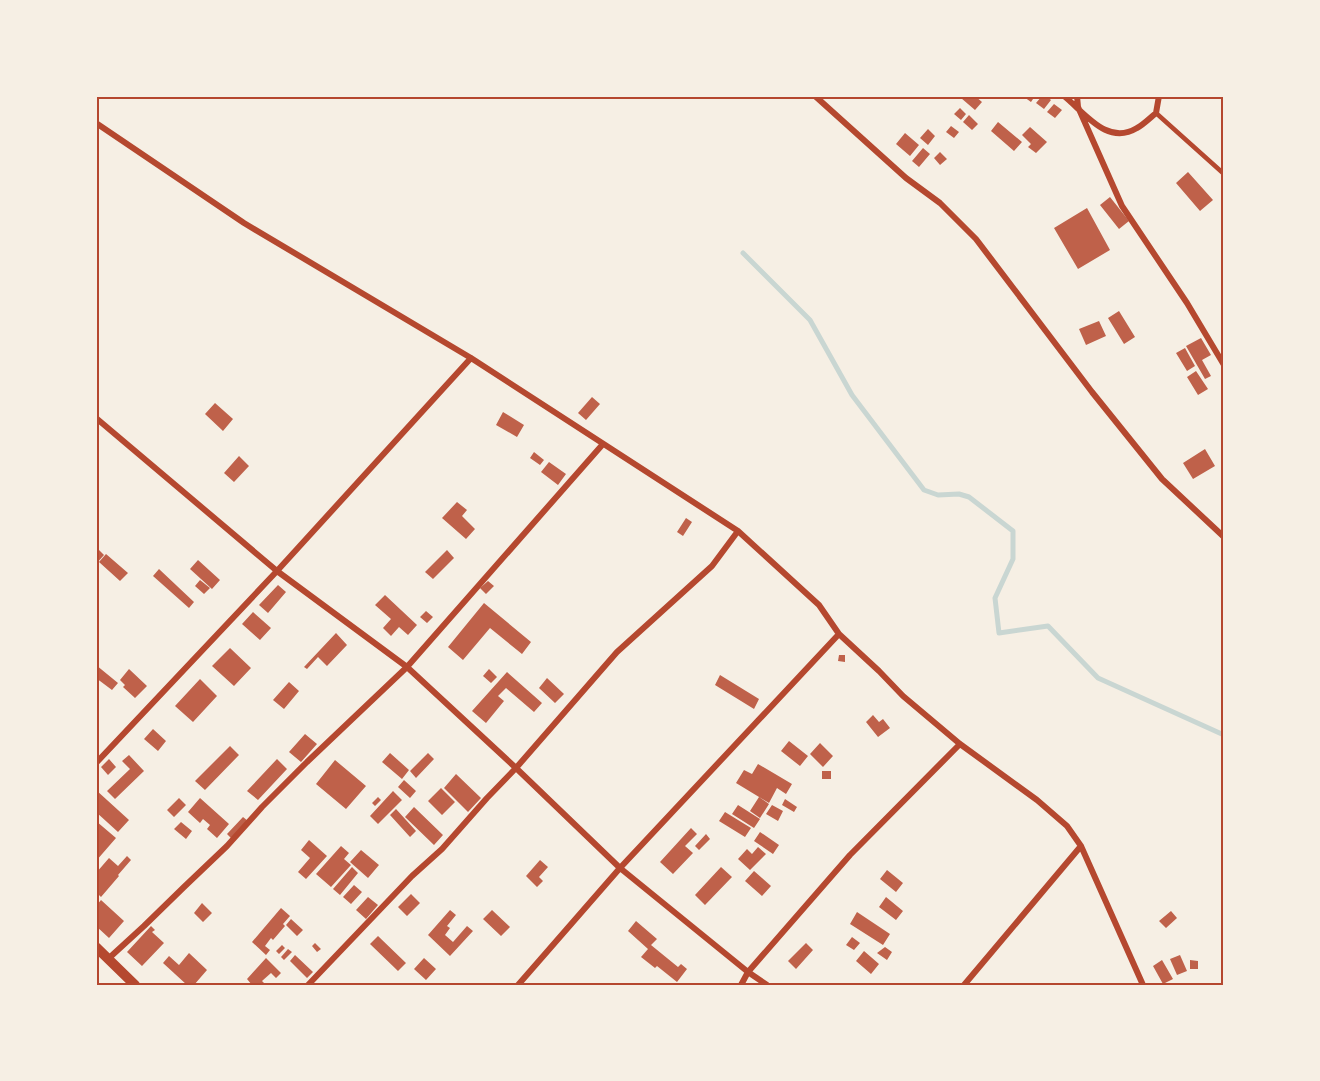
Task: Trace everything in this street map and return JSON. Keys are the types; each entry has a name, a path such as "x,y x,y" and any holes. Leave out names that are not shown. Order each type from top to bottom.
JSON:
{"street":[{"path":"815,96 906,178 940,203 976,240 1092,392 1162,479 1224,537"},
{"path":"1064,96 1104,130 1120,135 1136,129 1156,113 1159,96"},
{"path":"1077,96 1078,107 1122,206 1224,365"},
{"path":"96,123 244,223 471,358 738,531 819,605 839,634 903,696 960,744 1037,800 1067,826 1081,846 1143,985"},
{"path":"96,763 277,571 471,358"},
{"path":"96,418 277,571 407,667 620,868 766,985"},
{"path":"108,959 227,846 307,762 407,667 603,444"},
{"path":"308,985 412,876 442,849 516,768 616,652 712,566 738,531"},
{"path":"518,985 620,868 839,634"},
{"path":"741,985 748,972 850,855 960,744"},
{"path":"964,985 1081,846"},
{"path":"96,947 135,985"}],"lane":[{"path":"1156,113 1224,174"}],"building":[{"path":"975,96 982,102 975,110 961,98"},
{"path":"1025,96 1035,96 1031,102"},
{"path":"1042,96 1051,100 1044,109 1036,103"},
{"path":"1054,104 1062,110 1055,118 1047,112"},
{"path":"960,108 966,114 961,120 954,114"},
{"path":"969,115 978,124 972,130 963,122"},
{"path":"998,122 1022,142 1014,151 991,131"},
{"path":"951,126 959,132 954,138 946,132"},
{"path":"1030,127 1047,142 1036,153 1028,147 1031,144 1022,135"},
{"path":"928,129 935,136 928,145 920,138"},
{"path":"905,133 919,145 910,156 896,144"},
{"path":"923,148 930,154 919,167 912,161"},
{"path":"940,152 947,159 940,165 934,158"},
{"path":"1188,172 1213,200 1200,211 1176,183"},
{"path":"1110,197 1129,221 1119,229 1100,205"},
{"path":"1087,208 1110,250 1078,269 1054,228"},
{"path":"1119,311 1135,337 1124,344 1108,318"},
{"path":"1099,321 1106,336 1086,345 1079,329"},
{"path":"1201,338 1211,355 1202,360 1211,376 1205,379 1186,346"},
{"path":"1185,348 1195,366 1187,371 1176,353"},
{"path":"1196,371 1208,389 1198,395 1187,377"},
{"path":"592,397 600,404 586,420 578,413"},
{"path":"215,403 233,419 223,431 205,414"},
{"path":"503,412 524,425 517,437 496,425"},
{"path":"1205,449 1215,466 1193,479 1183,463"},
{"path":"534,452 544,460 540,465 530,458"},
{"path":"239,456 249,466 234,482 224,473"},
{"path":"549,462 566,474 558,485 541,472"},
{"path":"457,502 467,510 462,516 475,529 466,539 442,518"},
{"path":"686,518 692,522 683,536 677,532"},
{"path":"96,547 104,555 96,564"},
{"path":"447,550 454,558 433,579 425,572"},
{"path":"106,554 128,573 120,581 99,562"},
{"path":"198,560 220,580 212,589 190,569"},
{"path":"159,569 194,602 189,608 153,576"},
{"path":"200,580 210,588 204,594 195,586"},
{"path":"488,581 494,586 486,594 480,588"},
{"path":"278,585 286,592 268,613 259,605"},
{"path":"385,595 417,625 408,635 399,627 391,636 383,628 391,619 375,605"},
{"path":"484,603 531,642 522,654 490,628 463,660 448,647"},
{"path":"426,611 433,617 427,623 420,617"},
{"path":"253,612 271,628 260,640 242,624"},
{"path":"336,633 347,645 327,666 318,657 307,669 304,667"},
{"path":"230,648 251,668 234,686 212,666"},
{"path":"839,655 845,655 845,662 838,661"},
{"path":"96,665 118,683 112,690 96,678"},
{"path":"129,669 147,686 135,698 123,687 125,685 120,680"},
{"path":"489,669 497,677 491,683 483,676"},
{"path":"507,672 542,703 534,712 506,688 498,696 504,701 486,723 472,711"},
{"path":"720,675 759,699 754,709 715,685"},
{"path":"547,678 564,694 555,703 539,688"},
{"path":"200,679 217,696 193,722 175,706"},
{"path":"289,682 299,691 284,709 273,700"},
{"path":"873,715 879,722 883,719 890,728 878,737 866,722"},
{"path":"153,729 166,741 158,751 144,739"},
{"path":"305,734 317,744 301,762 289,752"},
{"path":"789,741 808,756 800,766 781,751"},
{"path":"820,743 833,756 823,767 810,754"},
{"path":"230,746 239,755 205,790 195,781"},
{"path":"390,753 409,770 402,779 382,762"},
{"path":"428,753 434,759 416,778 410,771"},
{"path":"129,755 144,771 115,799 107,791 130,769 122,761"},
{"path":"109,759 116,767 108,775 101,767"},
{"path":"277,759 287,769 258,800 247,791"},
{"path":"335,760 366,786 346,809 316,784"},
{"path":"758,764 792,784 786,794 777,788 769,803 736,783 744,770 752,774"},
{"path":"822,771 831,771 831,779 822,779"},
{"path":"456,774 481,798 468,812 444,788"},
{"path":"404,780 416,791 410,798 398,787"},
{"path":"441,788 455,802 442,815 428,801"},
{"path":"96,790 129,820 118,832 96,812"},
{"path":"393,791 402,800 378,824 370,816"},
{"path":"378,797 381,800 375,806 372,803"},
{"path":"759,797 769,804 760,818 750,811"},
{"path":"179,798 186,805 174,817 167,810"},
{"path":"200,798 229,824 217,838 207,829 210,825 203,819 200,823 188,812"},
{"path":"785,799 797,807 794,812 782,805"},
{"path":"738,805 760,819 754,828 732,814"},
{"path":"772,805 783,811 778,821 766,814"},
{"path":"414,807 443,835 434,845 405,817"},
{"path":"396,809 416,831 410,837 390,815"},
{"path":"725,812 751,828 745,837 719,821"},
{"path":"243,817 248,821 232,839 227,834"},
{"path":"96,821 116,838 96,861"},
{"path":"181,822 192,831 186,839 174,829"},
{"path":"691,828 697,834 685,846 693,853 673,874 660,862"},
{"path":"760,832 779,845 773,854 754,841"},
{"path":"706,834 710,839 699,850 695,846"},
{"path":"309,840 327,856 306,879 298,872 310,858 301,850"},
{"path":"341,846 349,853 344,859 351,865 331,887 316,874"},
{"path":"758,847 766,854 750,870 738,859 747,849 752,854"},
{"path":"361,850 379,865 368,878 350,862"},
{"path":"127,856 131,860 101,897 96,892 96,873 109,858 118,866"},
{"path":"540,860 548,867 539,877 543,881 537,887 526,876"},
{"path":"352,867 358,873 340,895 333,889"},
{"path":"721,867 732,877 705,905 695,895"},
{"path":"887,870 903,883 896,892 880,879"},
{"path":"754,871 771,886 762,896 745,881"},
{"path":"354,885 362,892 351,904 343,897"},
{"path":"411,894 420,903 407,916 398,907"},
{"path":"368,897 378,905 366,919 356,910"},
{"path":"886,897 903,911 896,920 879,907"},
{"path":"101,900 124,921 109,938 96,926 96,906"},
{"path":"202,903 212,913 203,922 194,913"},
{"path":"281,908 290,916 283,924 285,926 265,946 270,950 266,955 252,942"},
{"path":"450,910 456,915 447,926 450,928 445,935 453,942 467,926 473,931 450,956 428,935"},
{"path":"492,910 510,927 501,936 483,919"},
{"path":"1171,911 1177,918 1166,928 1159,921"},
{"path":"857,912 890,934 883,945 850,924"},
{"path":"291,919 303,930 297,936 286,925"},
{"path":"636,921 657,939 651,945 678,967 681,964 687,969 677,982 641,957 648,949 628,931"},
{"path":"151,926 155,930 152,932 164,943 142,966 127,952"},
{"path":"378,936 406,963 398,971 370,944"},
{"path":"852,937 860,943 854,950 846,945"},
{"path":"315,943 321,949 317,952 312,946"},
{"path":"806,943 813,950 796,969 788,961"},
{"path":"282,945 285,948 279,954 276,951"},
{"path":"885,947 892,952 887,960 877,953"},
{"path":"288,949 292,952 284,960 281,957"},
{"path":"864,951 879,964 871,974 856,961"},
{"path":"189,953 207,970 194,985 187,985 163,963 169,956 179,965"},
{"path":"295,955 313,972 307,978 290,961"},
{"path":"1180,955 1187,971 1177,975 1170,959"},
{"path":"266,958 281,973 276,978 271,973 262,981 266,985 252,985 247,979"},
{"path":"424,958 436,969 426,980 414,969"},
{"path":"1162,960 1173,979 1163,984 1153,966"},
{"path":"1190,960 1198,961 1198,969 1190,969"}],"waterway":[{"path":"743,253 810,320 852,395 924,490 938,495 959,494 969,497 1013,531 1013,559 995,598 999,633 1048,626 1098,678 1224,735"}]}
